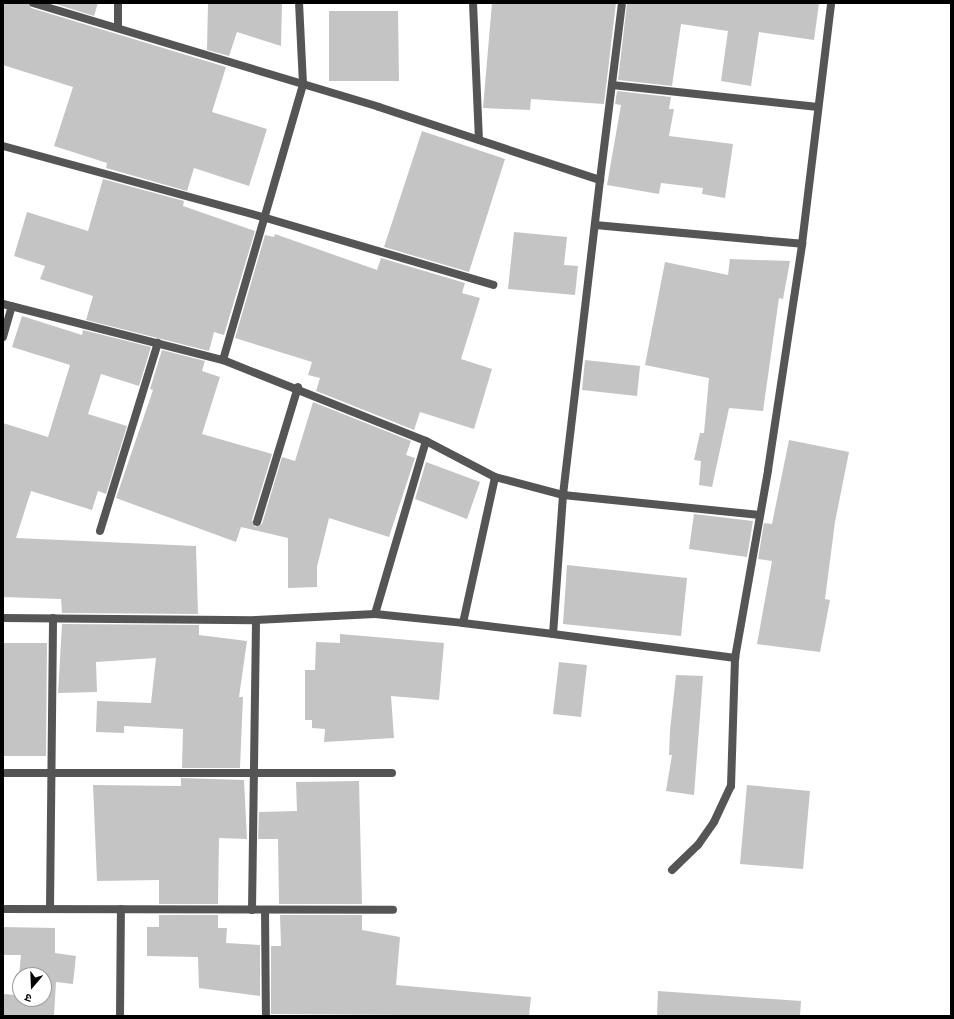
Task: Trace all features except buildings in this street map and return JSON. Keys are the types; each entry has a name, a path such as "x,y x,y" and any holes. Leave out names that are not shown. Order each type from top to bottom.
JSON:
{"street":[{"path":"33,3 303,84 600,180"},
{"path":"118,3 118,28"},
{"path":"223,360 266,218 303,84 299,3"},
{"path":"473,3 479,140"},
{"path":"553,634 563,496 622,3"},
{"path":"672,870 714,822 731,786 735,658 760,515 802,244 831,3"},
{"path":"612,85 818,107"},
{"path":"3,146 266,218 493,285"},
{"path":"595,225 802,244"},
{"path":"3,304 223,360 298,387 426,441 495,477 563,496 760,515"},
{"path":"3,337 12,306"},
{"path":"100,531 158,344"},
{"path":"257,522 298,387"},
{"path":"375,614 426,441"},
{"path":"463,623 495,477"},
{"path":"3,618 256,620 375,614 553,634 735,658"},
{"path":"50,909 54,773 53,618"},
{"path":"252,910 256,620"},
{"path":"3,773 253,771 392,773"},
{"path":"3,909 393,910"},
{"path":"120,1016 121,909"},
{"path":"265,910 266,1016"}]}
